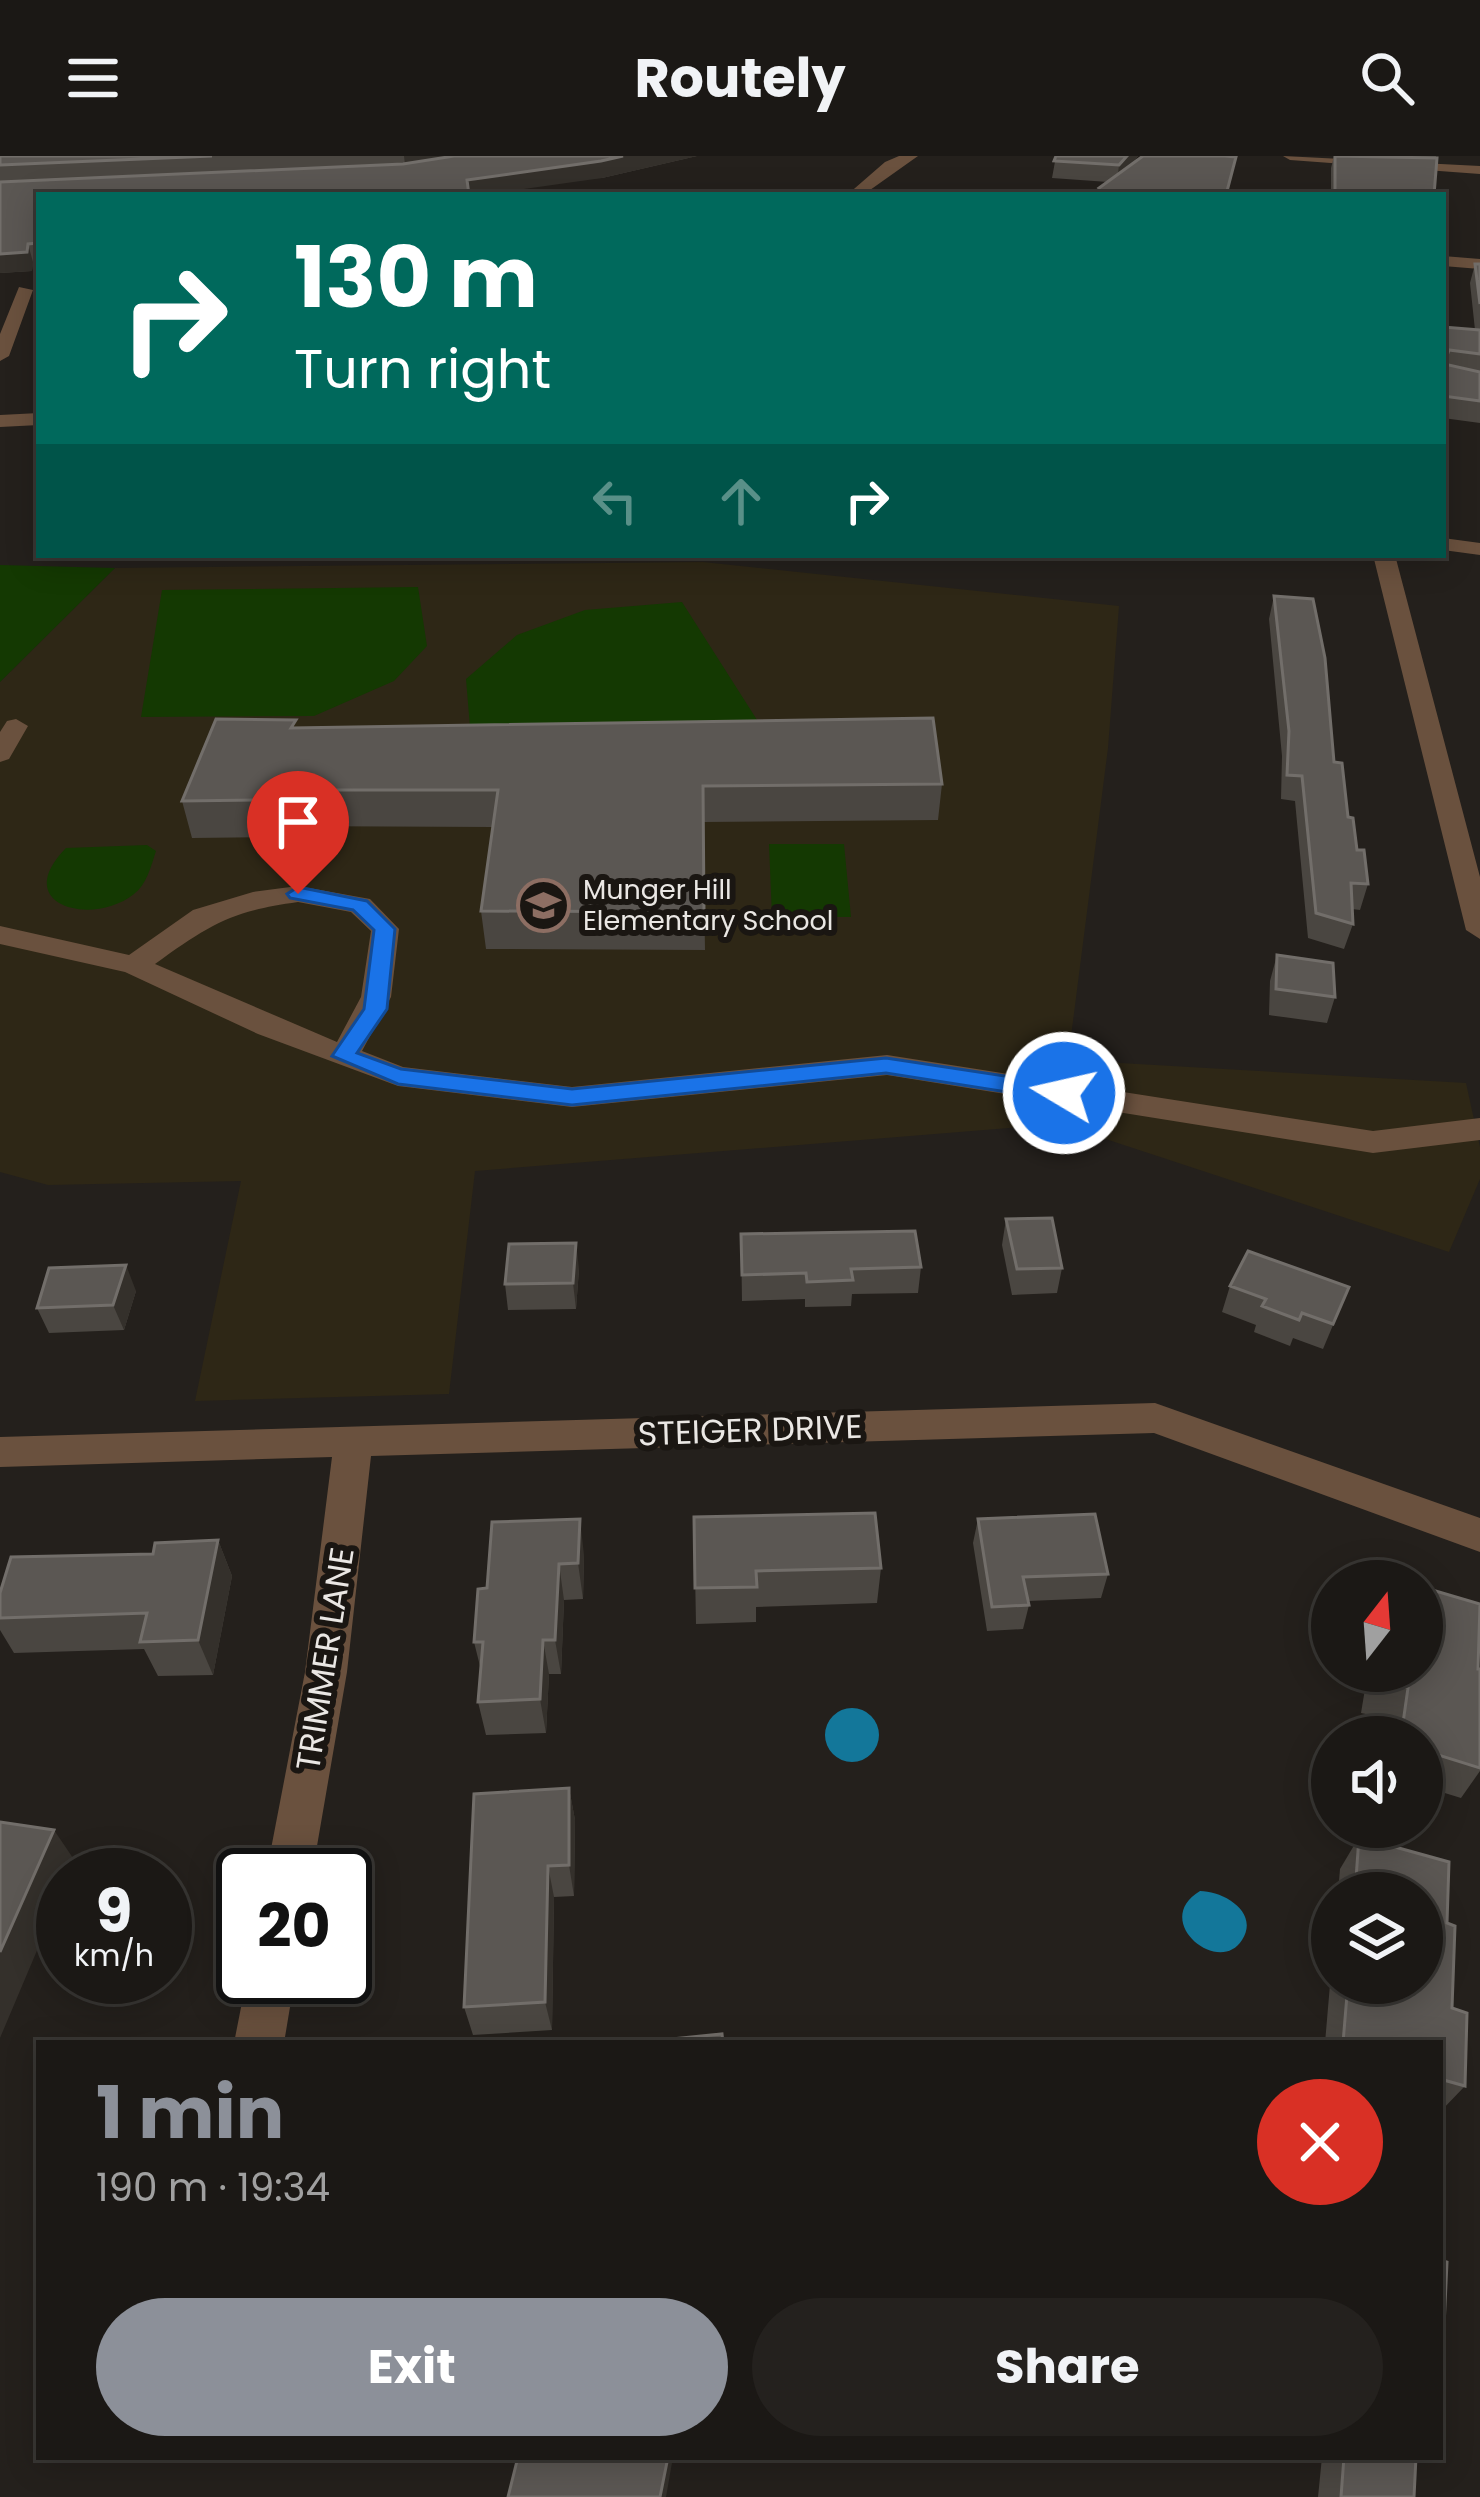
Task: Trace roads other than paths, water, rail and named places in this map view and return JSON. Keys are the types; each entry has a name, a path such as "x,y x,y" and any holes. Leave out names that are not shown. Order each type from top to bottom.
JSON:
{"street":[{"path":"858,192 890,165 911,156"},
{"path":"1289,156 1480,170"},
{"path":"1446,261 1480,264"},
{"path":"0,292 32,290 0,356"},
{"path":"0,422 36,419"},
{"path":"1446,544 1480,548"},
{"path":"1385,558 1480,930"},
{"path":"0,754 16,726"},
{"path":"134,964 203,916 253,900 298,894 360,905 385,929 382,971 375,1009 343,1056"},
{"path":"0,935 134,964 269,1028 398,1076 572,1097 886,1065 1373,1142 1480,1129"},
{"name":"STEIGER DRIVE","path":"0,1452 1155,1418 1480,1535"},
{"name":"TRIMMER LANE","path":"295,1848 326,1672 353,1442"},
{"path":"260,2040 266,2004"}],"water":[{"path":"852,1708 871,1716 879,1735 871,1754 852,1762 833,1754 825,1735 833,1716"},
{"path":"1200,1891 1228,1899 1243,1912 1246,1930 1232,1950 1205,1949 1185,1929 1182,1917 1187,1903"}],"place":[{"name":"Munger Hill Elementary School","path":"544,905"}]}
